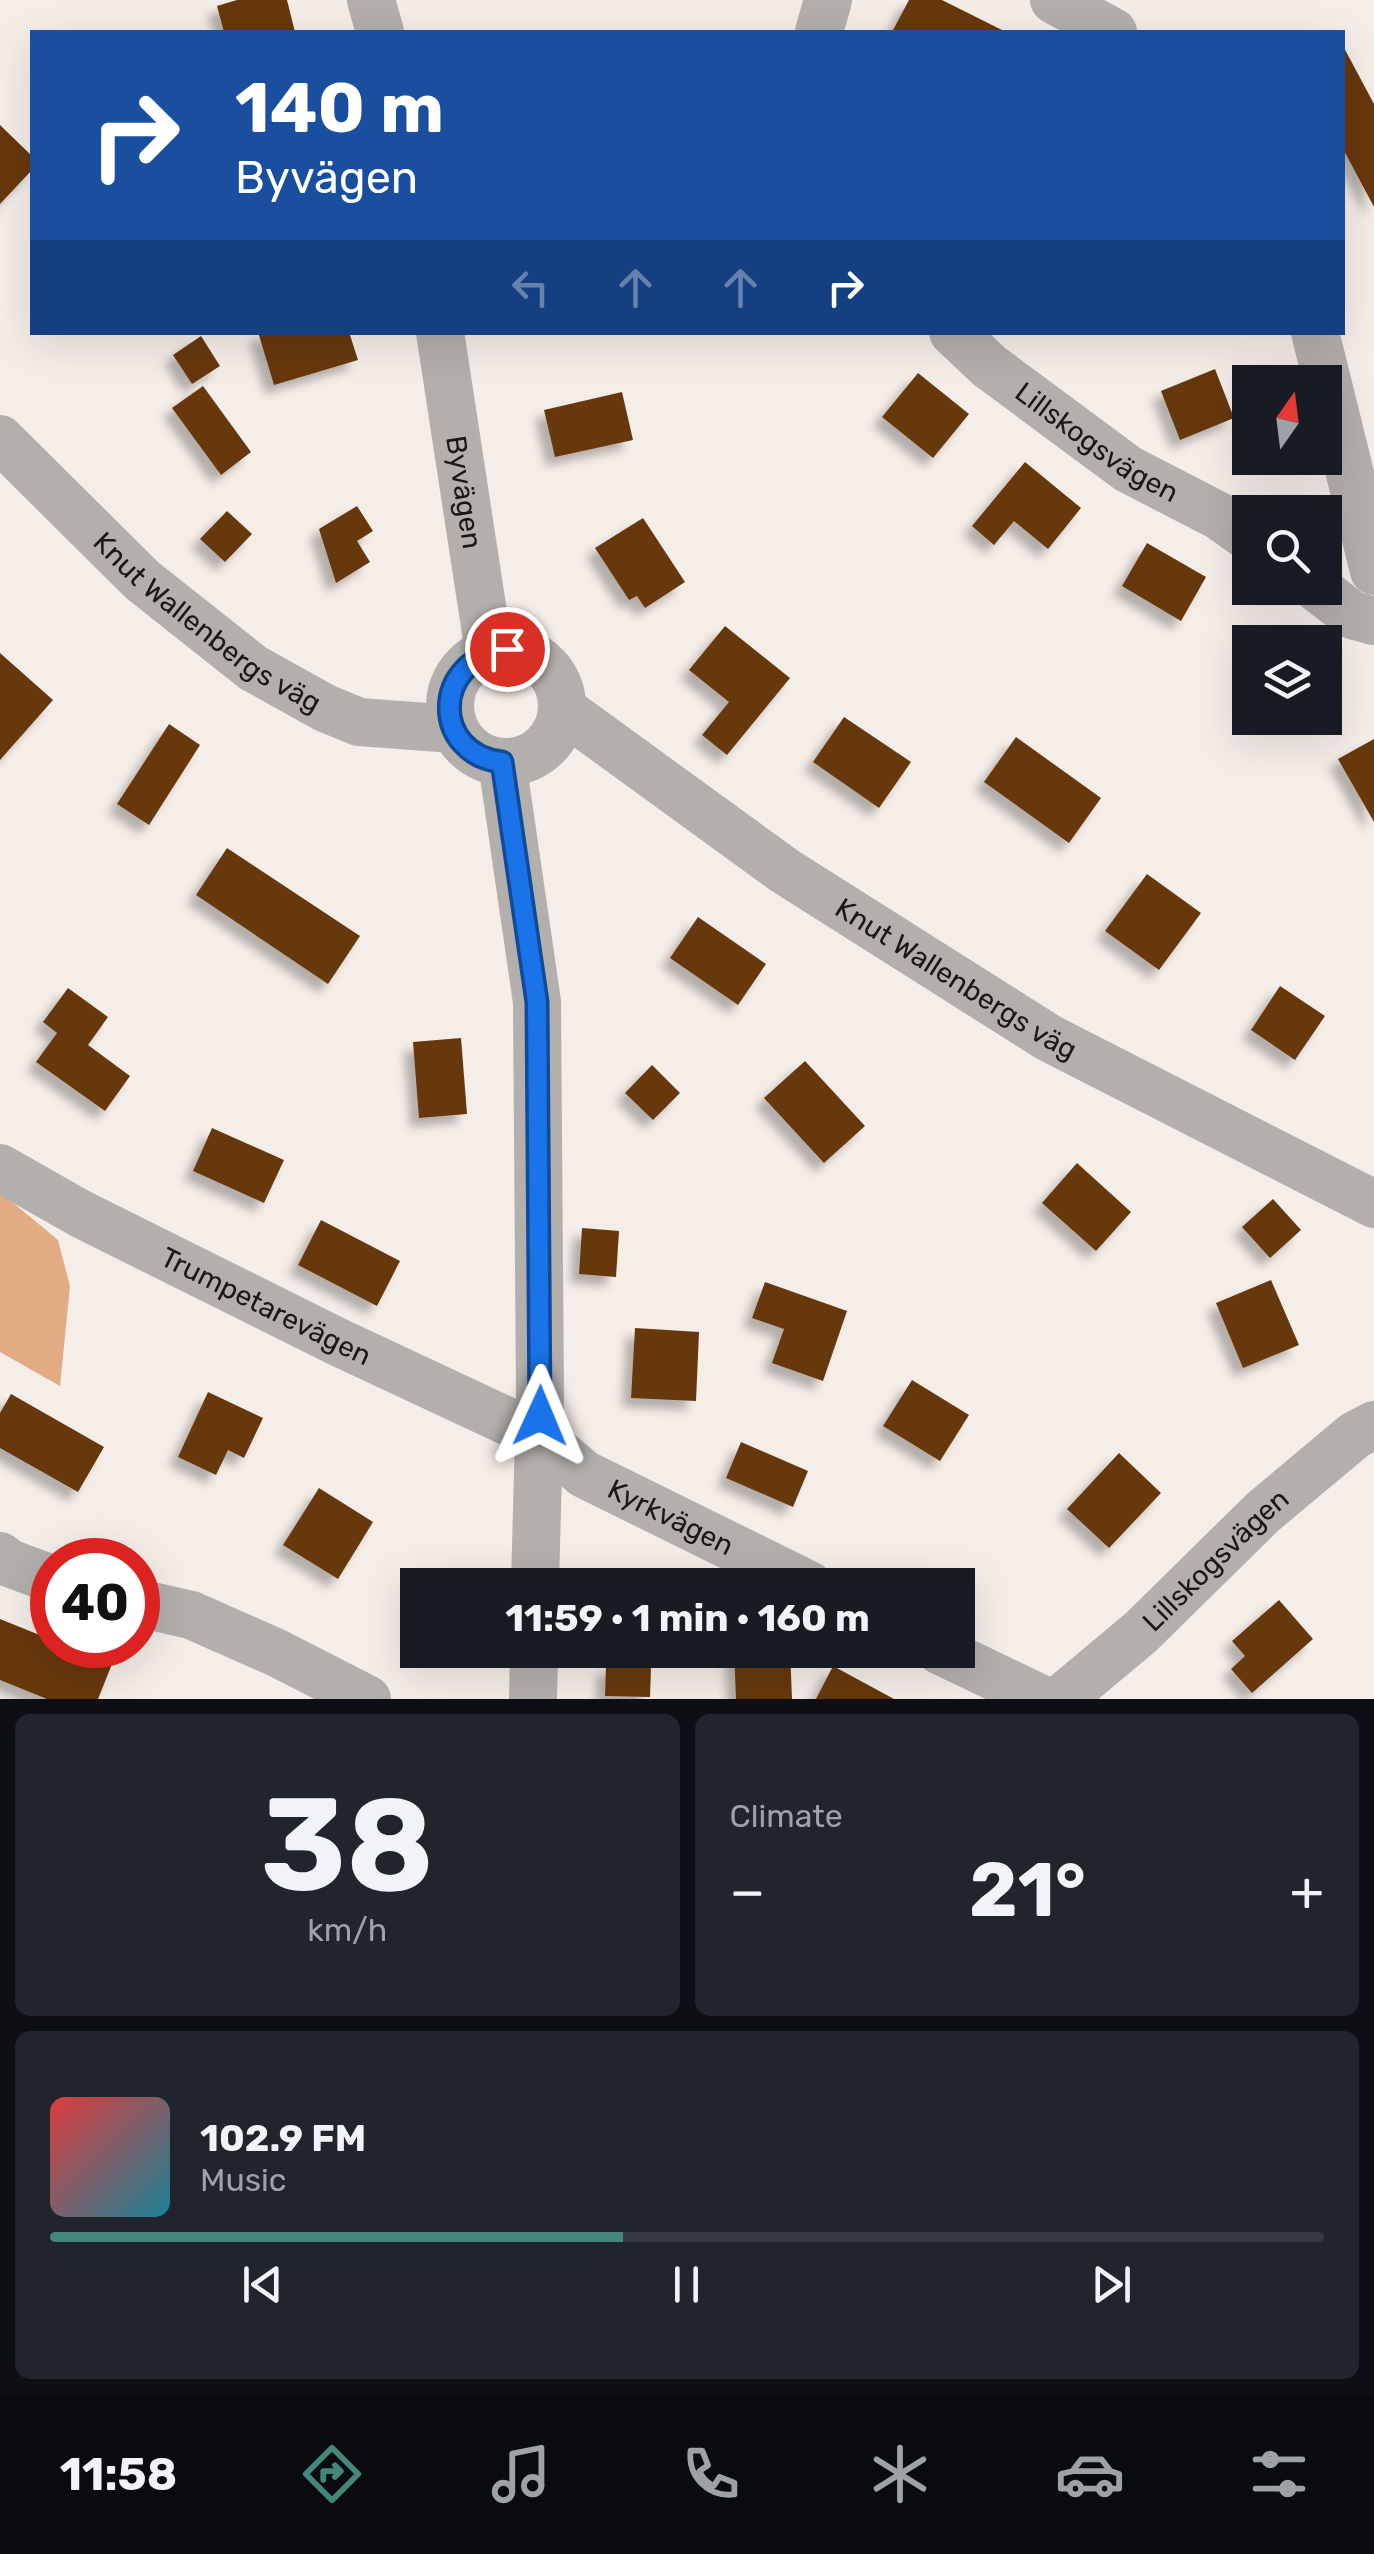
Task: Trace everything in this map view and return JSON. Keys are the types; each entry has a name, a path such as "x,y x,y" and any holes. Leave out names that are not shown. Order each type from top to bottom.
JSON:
{"street":[{"path":"371,0 379,30"},
{"path":"820,30 828,0"},
{"path":"1054,0 1109,30"},
{"name":"Byvägen","path":"440,335 488,652"},
{"name":"Lillskogsvägen","path":"956,335 989,366 1128,468 1232,525"},
{"path":"1315,335 1374,571"},
{"name":"Knut Wallenbergs väg","path":"0,440 142,580 253,668 325,708 360,722 454,729"},
{"path":"1339,605 1352,615 1374,621"},
{"path":"507,649 543,664 556,679 562,709 558,728 548,742 532,756 514,762 476,754 465,746 454,729 449,710 451,690 467,665 488,652 507,649"},
{"name":"Knut Wallenbergs väg","path":"562,709 785,871 1048,1038 1374,1204"},
{"path":"502,762 537,1002 540,1217 535,1568"},
{"name":"Trumpetarevägen","path":"0,1168 81,1214 305,1326 539,1436"},
{"name":"Lillskogsvägen","path":"1061,1699 1141,1632 1262,1512 1355,1435 1374,1426"},
{"name":"Kyrkvägen","path":"539,1436 584,1474 775,1568"},
{"path":"0,1556 8,1564 30,1572"},
{"path":"160,1608 191,1615 367,1699"},
{"path":"975,1667 1042,1699"},
{"path":"533,1699 534,1668"}],"shaded area":[{"path":"0,1192 58,1240 70,1286 60,1386 0,1352"}],"building":[{"path":"237,0 287,0 294,30 223,30 217,6"},
{"path":"909,0 942,0 1002,30 893,30"},
{"path":"1345,50 1374,104 1374,207 1345,153"},
{"path":"0,125 30,154 30,172 0,204"},
{"path":"259,335 350,335 358,360 274,385"},
{"path":"201,336 220,366 192,384 173,355"},
{"path":"1215,369 1232,419 1180,440 1161,391"},
{"path":"918,373 969,414 933,458 882,417"},
{"path":"203,386 251,452 221,475 172,408"},
{"path":"622,392 633,440 555,457 544,410"},
{"path":"1025,462 1081,508 1048,549 1014,521 994,545 972,526"},
{"path":"357,506 373,531 357,541 370,562 336,583 319,529"},
{"path":"227,511 252,534 225,562 200,539"},
{"path":"643,518 685,582 645,608 637,596 629,600 595,548"},
{"path":"1147,543 1206,577 1181,621 1122,586"},
{"path":"725,626 790,678 727,755 702,735 729,702 689,670"},
{"path":"0,653 53,700 0,760"},
{"path":"844,717 911,762 879,808 813,762"},
{"path":"169,724 200,745 149,825 117,804"},
{"path":"1016,737 1101,798 1069,843 984,782"},
{"path":"1374,739 1374,822 1338,759"},
{"path":"227,848 360,936 328,984 196,895"},
{"path":"1147,874 1201,913 1159,970 1105,931"},
{"path":"698,917 766,964 738,1005 670,958"},
{"path":"1280,986 1325,1016 1295,1060 1251,1030"},
{"path":"68,988 108,1017 88,1045 130,1076 105,1111 36,1062 57,1033 43,1022"},
{"path":"461,1038 467,1114 419,1118 413,1042"},
{"path":"805,1061 865,1126 824,1163 764,1098"},
{"path":"652,1065 680,1093 653,1120 625,1093"},
{"path":"212,1128 284,1160 264,1203 193,1171"},
{"path":"1077,1163 1131,1212 1096,1251 1042,1203"},
{"path":"1273,1199 1301,1230 1270,1258 1242,1227"},
{"path":"321,1220 400,1261 377,1306 298,1265"},
{"path":"582,1228 619,1231 616,1277 579,1274"},
{"path":"1271,1280 1299,1345 1243,1368 1216,1303"},
{"path":"765,1282 847,1311 823,1381 772,1363 784,1329 752,1318"},
{"path":"635,1328 699,1332 696,1401 631,1398"},
{"path":"912,1380 969,1415 940,1461 883,1426"},
{"path":"208,1392 263,1418 244,1458 228,1450 216,1475 178,1457"},
{"path":"11,1394 104,1447 78,1492 0,1448 0,1413"},
{"path":"741,1442 808,1471 793,1507 726,1478"},
{"path":"1119,1453 1161,1493 1109,1548 1067,1509"},
{"path":"319,1488 373,1522 338,1579 283,1545"},
{"path":"1279,1600 1313,1639 1252,1693 1231,1669 1245,1656 1232,1641"},
{"path":"0,1619 30,1631 30,1668 110,1668 98,1699 47,1699 0,1680"},
{"path":"606,1668 651,1668 650,1697 605,1696"},
{"path":"735,1668 791,1668 792,1699 736,1699"},
{"path":"832,1668 837,1668 894,1699 816,1699"}],"route":[{"path":"507,649 488,652 467,665 451,690 449,710 454,729 465,746 494,762 502,762 537,1002 540,1416"}]}
